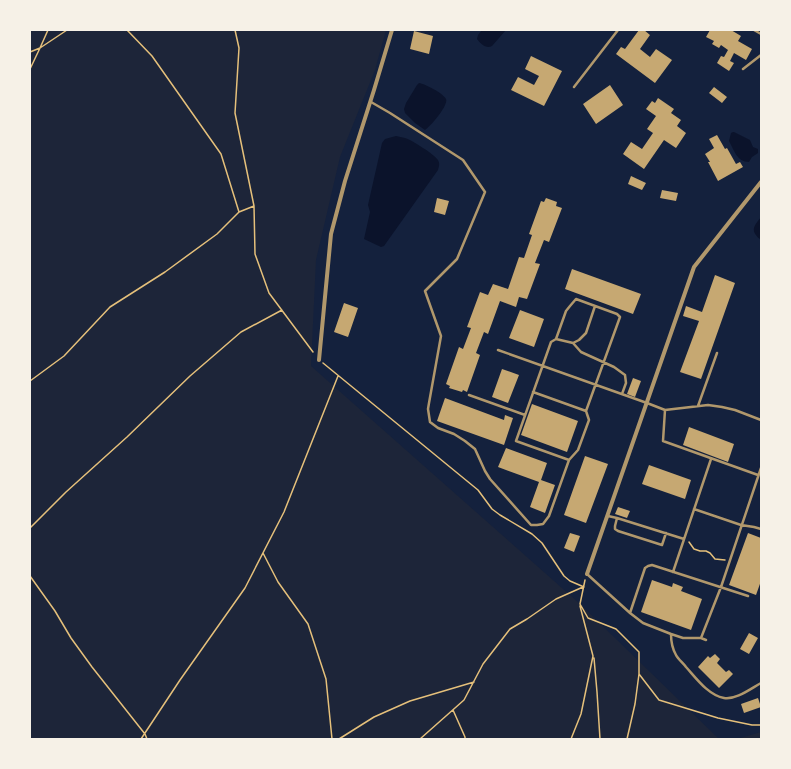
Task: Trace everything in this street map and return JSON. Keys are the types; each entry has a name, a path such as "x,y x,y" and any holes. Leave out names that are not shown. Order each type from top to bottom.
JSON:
{"street":[{"path":"319,360 331,234 345,181 371,102 392,30"},
{"path":"587,574 694,267 761,182"}],"lane":[{"path":"574,87 618,30"},
{"path":"754,30 761,34"},
{"path":"743,69 761,55"},
{"path":"371,102 463,160 485,192 457,259 425,291 441,336 428,409 430,422 438,428 454,434 475,449 490,479 531,525 543,524 549,516 569,460 578,450 589,420 586,411 620,317 617,314 576,299 566,311 556,339 551,342 542,366 516,441 569,460"},
{"path":"573,343 579,340 586,333 595,306"},
{"path":"556,339 573,343 581,352 614,366 625,375 626,383 622,394"},
{"path":"498,350 665,410 708,405 735,410 761,420"},
{"path":"698,406 717,354"},
{"path":"533,392 586,411"},
{"path":"469,395 525,415"},
{"path":"665,410 663,441 758,475"},
{"path":"673,572 711,459"},
{"path":"701,638 721,587 761,468"},
{"path":"694,509 741,525 761,529"},
{"path":"607,515 684,539"},
{"path":"617,518 615,529 618,532 662,545 666,533"},
{"path":"630,613 646,568 652,564 748,596"},
{"path":"587,574 643,623 683,638 701,638 706,640"},
{"path":"671,634 671,640 676,656 703,686 716,695 724,698 734,697 761,683"}],"path":[{"path":"30,69 48,30"},
{"path":"30,52 40,48 67,30"},
{"path":"127,30 152,56 221,154 240,212"},
{"path":"236,30 239,48 235,113 254,206 255,254 269,292 319,360 478,490 492,509 532,534 542,543 564,576 570,581 584,587"},
{"path":"30,381 64,356 110,307 165,272 217,234 240,212 254,206"},
{"path":"30,528 66,492 127,437 190,376 241,332 282,310"},
{"path":"141,739 180,680 245,588 284,512 338,376"},
{"path":"684,539 696,550 706,551 715,559 730,561"},
{"path":"263,553 278,582 308,624 326,679 332,739"},
{"path":"587,574 580,604 593,656 598,692 600,739"},
{"path":"30,576 55,611 71,638 145,734 147,739"},
{"path":"420,739 464,700 483,664 510,629 556,599 584,587"},
{"path":"580,604 588,618 616,629 639,652 639,674 635,704 627,739"},
{"path":"571,739 581,714 593,656"},
{"path":"639,674 659,700 718,718 752,725 761,725"},
{"path":"339,739 374,717 410,701 474,682"},
{"path":"453,710 465,739"}],"shaded area":[{"path":"30,30 386,30 375,70 340,157 316,260 311,366 580,604 719,739 30,739"},
{"path":"482,30 506,30 492,46 488,47 477,39"},
{"path":"419,83 434,89 446,99 445,106 442,111 425,130 405,113 404,109 406,103"},
{"path":"733,132 750,140 753,147 758,149 758,153 752,157 749,162 739,158 734,152 729,141 731,133"},
{"path":"396,136 408,139 423,148 439,161 439,165 438,170 384,246 381,247 364,239 370,212 368,205 382,143 385,139"},
{"path":"761,217 761,240 755,234 754,229"},
{"path":"761,732 761,739 737,739"}],"building":[{"path":"639,30 644,30 650,35 640,49 650,57 656,49 672,60 655,83 616,54 621,47 625,49"},
{"path":"710,30 731,30 741,36 738,41 752,49 746,60 734,53 730,61 734,63 729,71 717,63 721,56 724,57 728,50 721,45 719,48 712,44 714,41 706,37"},
{"path":"414,31 433,36 429,54 410,49"},
{"path":"531,56 562,71 544,106 511,90 518,77 534,85 539,76 525,69"},
{"path":"610,85 623,105 596,124 583,104"},
{"path":"714,87 727,97 722,103 709,93"},
{"path":"658,98 674,109 671,113 681,120 677,126 686,133 676,148 664,140 644,169 623,154 631,142 642,149 653,133 647,129 656,116 646,109 652,101 655,103"},
{"path":"717,135 725,149 727,148 736,164 740,162 743,167 718,181 705,154 714,148 709,139"},
{"path":"631,176 646,183 642,190 628,184"},
{"path":"662,190 678,193 676,201 660,198"},
{"path":"437,198 449,201 445,215 434,212"},
{"path":"546,198 557,202 556,206 562,208 549,242 544,240 535,263 540,264 527,299 519,297 516,307 500,301 488,334 484,332 476,353 480,355 467,392 449,388 450,386 446,384 459,347 463,349 471,328 467,327 480,292 488,295 493,284 508,289 519,257 524,258 532,235 529,234 541,201 544,202"},
{"path":"572,269 641,294 633,314 565,289"},
{"path":"715,275 735,283 701,379 680,372 699,321 683,316 686,306 702,312"},
{"path":"344,303 358,308 348,337 334,332"},
{"path":"520,310 544,319 534,347 509,338"},
{"path":"502,369 519,375 508,403 492,397"},
{"path":"633,378 641,381 635,397 627,394"},
{"path":"445,398 504,420 505,415 513,418 504,445 437,421"},
{"path":"532,404 578,421 567,452 521,435"},
{"path":"689,427 734,444 728,462 683,445"},
{"path":"506,448 547,463 541,480 555,485 545,513 530,507 539,482 498,467"},
{"path":"585,456 608,464 586,523 564,515"},
{"path":"649,465 691,480 685,499 642,484"},
{"path":"618,507 630,511 627,518 615,514"},
{"path":"570,533 580,536 574,552 564,548"},
{"path":"748,533 761,538 761,581 756,595 729,585"},
{"path":"652,580 672,587 673,583 683,587 681,591 702,599 691,630 641,612"},
{"path":"749,633 758,638 749,654 740,649"},
{"path":"715,654 720,659 717,663 726,672 729,670 733,674 719,688 698,667 708,656 710,658"},
{"path":"758,698 761,707 744,713 741,704"}]}
